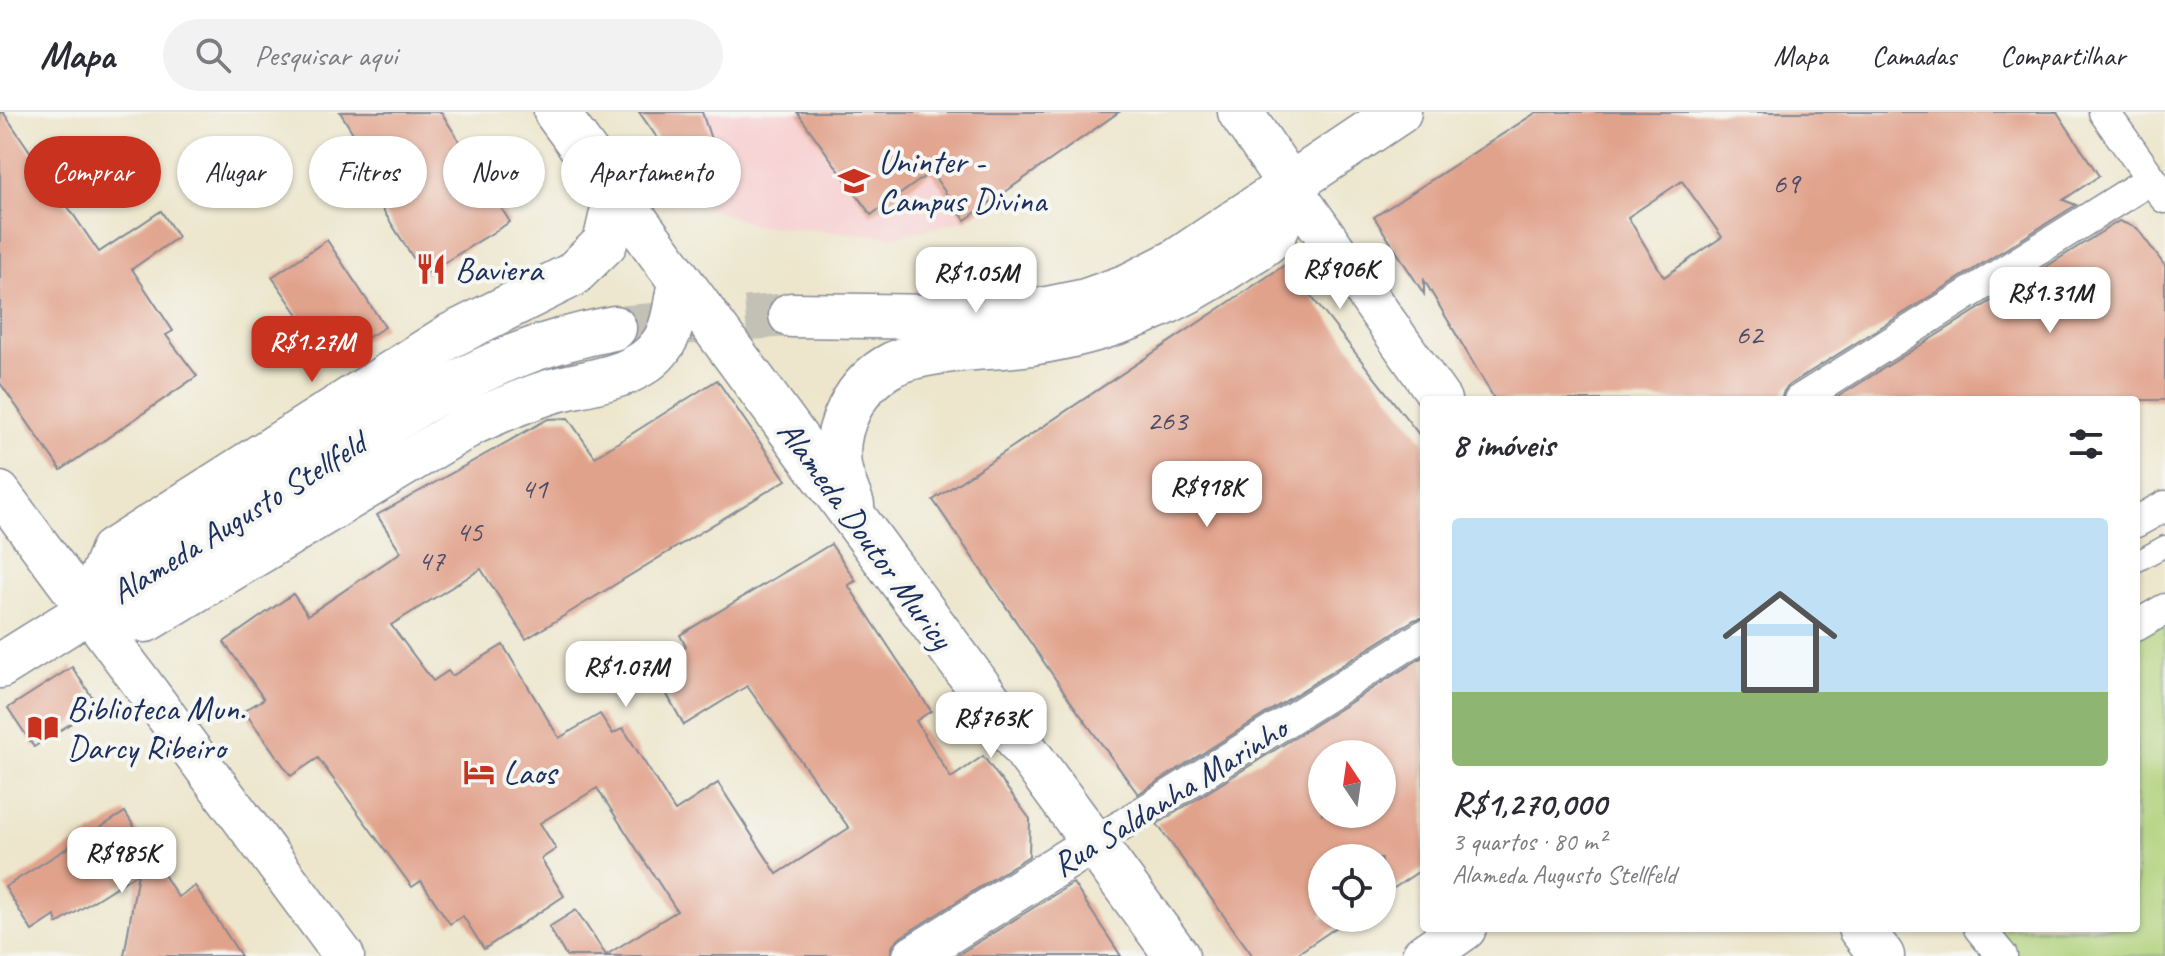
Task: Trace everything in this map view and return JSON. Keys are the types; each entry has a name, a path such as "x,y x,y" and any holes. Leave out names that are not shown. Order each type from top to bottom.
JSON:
{"street":[{"name":"Alameda Doutor Muricy","path":"556,112 573,136"},
{"path":"1240,112 1438,396"},
{"path":"791,315 943,317 1042,310 1086,301 1128,286 1175,262 1399,112"},
{"path":"1806,396 2158,188 2104,112"},
{"path":"859,525 840,469 840,435 853,402 871,378 896,363 935,354 1056,338 1094,330 1150,311 1199,288 1273,236 1290,185"},
{"path":"88,611 112,551 450,336 572,275 605,243 614,208"},
{"name":"Alameda Doutor Muricy","path":"625,208 1177,956"},
{"path":"88,611 146,620 474,422 515,404 624,373 645,363 662,346 680,281"},
{"name":"Alameda Augusto Stellfeld","path":"0,666 471,374 521,351 614,328"},
{"path":"0,492 344,956"},
{"path":"2140,520 2165,506"},
{"path":"2140,624 2165,609"},
{"name":"Rua Saldanha Marinho","path":"913,956 1420,638"},
{"path":"1424,956 1458,932"},
{"path":"1863,932 1882,956"},
{"path":"1982,932 2002,956"}],"lane":[{"path":"2140,560 2165,546"}],"shaded area":[{"name":"Uninter - Campus Divina","path":"639,112 1119,112 965,220 894,237 754,225 708,208 741,208 741,136 656,136"}],"green space":[{"path":"2165,609 2165,956 2002,956 1982,932 2140,932 2140,624"}],"building":[{"path":"0,112 3,112 24,143 24,208 69,208 99,252 161,211 178,237 132,269 173,331 166,335 197,376 61,470 0,383"},
{"path":"340,112 441,112 456,136 443,136 443,208 501,208 510,222 424,275 382,208 427,208 427,136 355,136"},
{"path":"639,112 702,112 710,136 656,136"},
{"path":"797,112 1119,112 965,220 931,172 871,215"},
{"path":"1537,112 2057,112 2099,176 2063,200 2076,205 1789,385 1782,396 1493,396 1424,280 1424,294 1374,217","holes":["1682,181 1722,237 1664,277 1628,217"]},
{"path":"2119,221 2137,228 2165,266 2165,400 2140,400 2140,396 1839,396"},
{"path":"327,240 385,327 330,361 272,277"},
{"path":"1286,264 1420,436 1420,618 1138,794 933,500"},
{"path":"717,380 786,480 526,639 481,569 391,625 433,681 448,671 452,676 503,645 559,738 600,714 613,734 623,728 675,811 718,783 777,874 849,828 747,686 684,725 652,668 686,647 680,635 831,544 856,581 848,585 931,711 916,721 951,778 983,756 1030,819 1029,856 901,937 893,945 890,956 566,956 549,927 576,910 606,955 677,911 597,788 540,823 556,849 541,859 564,896 484,949 463,916 450,924 421,881 412,887 318,758 291,776 244,711 264,699 224,642 293,594 308,615 401,552 377,515 548,419 568,418 595,457"},
{"path":"1420,659 1420,871 1396,887 1396,844 1308,844 1308,932 1329,932 1294,956 1253,956 1157,824"},
{"name":"Biblioteca Mun. Darcy Ribeiro","path":"72,667 98,706 34,747 8,708"},
{"path":"125,812 178,897 195,886 241,956 124,956 138,873 57,924 55,916 32,931 5,887"},
{"path":"1073,883 1121,956 956,956"}],"tunnel":[{"path":"614,328 791,315"}],"place":[{"name":"Uninter - Campus Divina","path":"854,181"},
{"name":"Baviera","path":"431,269"},
{"name":"Biblioteca Mun. Darcy Ribeiro","path":"43,728"},
{"name":"Laos","path":"479,772"}]}
